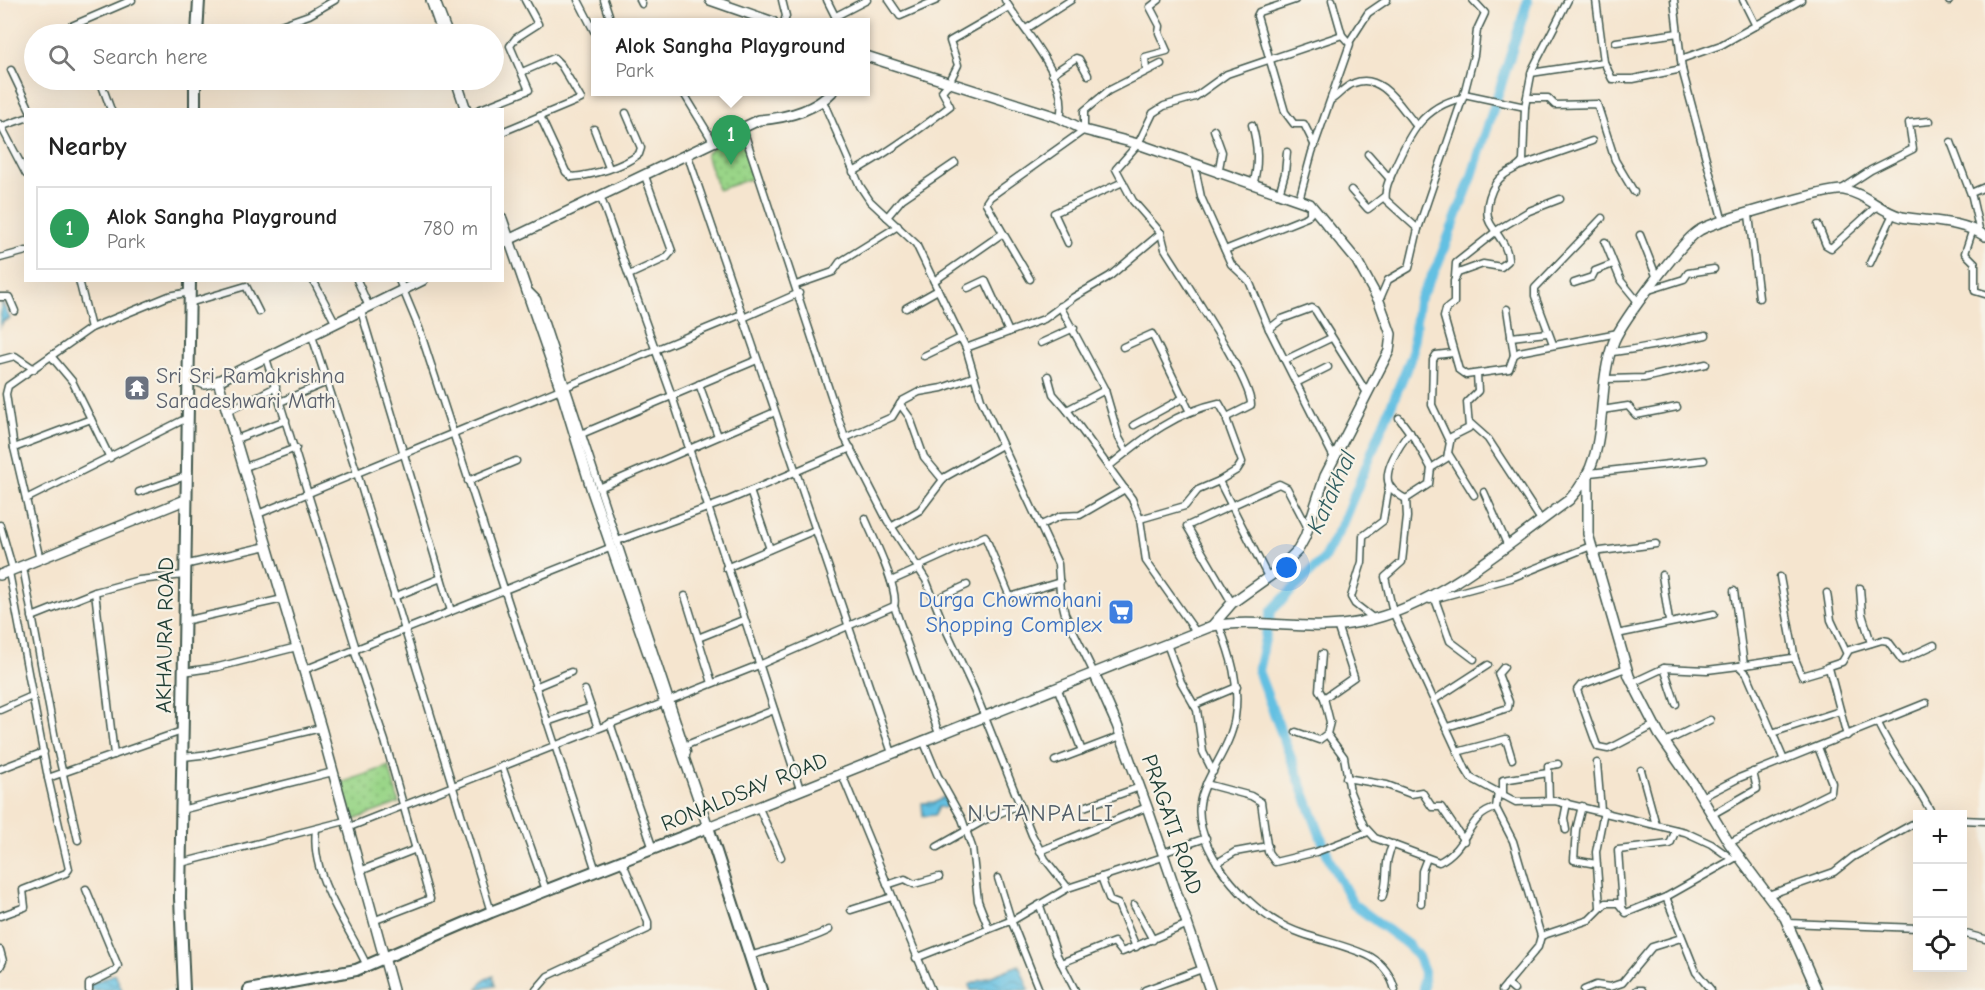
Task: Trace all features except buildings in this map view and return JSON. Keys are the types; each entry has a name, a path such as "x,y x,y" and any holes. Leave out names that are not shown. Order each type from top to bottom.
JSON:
{"main road":[{"path":"198,24 199,0"},
{"path":"195,90 195,108"},
{"name":"AKHAURA ROAD","path":"184,990 189,808 182,731 187,671 185,500 190,282"},
{"path":"708,827 761,990"},
{"name":"RONALDSAY ROAD","path":"249,990 269,988 367,966 491,912 708,827"}],"street":[{"path":"76,24 132,0"},
{"path":"283,24 309,15 335,0"},
{"path":"431,0 439,24"},
{"path":"436,0 445,24"},
{"path":"483,108 527,92 528,88 512,52 511,42 538,24 525,0"},
{"path":"578,0 591,25"},
{"path":"604,0 609,15"},
{"path":"710,0 762,18"},
{"path":"782,0 785,16"},
{"path":"827,0 836,18"},
{"path":"839,18 867,0"},
{"path":"889,0 900,16 937,0"},
{"path":"1026,28 1071,0"},
{"path":"1146,70 1145,57 1167,51 1159,33 1160,26 1150,7 1159,0"},
{"path":"1295,0 1258,14 1286,112 1294,123 1304,124 1314,146"},
{"path":"1332,0 1342,35 1350,41"},
{"path":"1299,200 1314,146 1350,41 1368,12 1387,0"},
{"path":"1379,301 1383,288 1409,268 1418,230 1463,96 1474,55 1477,30 1485,13 1473,0"},
{"path":"1520,166 1524,151 1525,107 1531,73 1538,54 1568,0"},
{"path":"1596,0 1604,62 1609,76 1617,80 1682,69"},
{"path":"1674,0 1682,69 1723,222"},
{"path":"1743,0 1756,26"},
{"path":"1681,59 1721,45 1801,0"},
{"path":"853,172 891,152 910,134 950,106 942,91 950,83 958,65 950,41 1007,2 1026,28 1060,90 1061,113"},
{"path":"1616,42 1678,33"},
{"path":"1227,417 1248,408 1252,402 1223,343 1165,249 1161,233 1133,201 1116,169 1138,144 1153,112 1164,106 1195,97 1227,74 1342,35"},
{"path":"504,131 578,102 580,97 561,64 554,58 522,72"},
{"path":"1052,74 1076,58 1079,59 1088,75"},
{"path":"870,59 1061,113 1084,130 1138,144 1194,163 1218,174 1310,204 1357,261 1388,322 1391,343 1325,476 1308,528 1290,561 1232,603 1216,625 1234,664 1235,720 1228,742 1206,784 1199,807 1206,838 1217,863 1234,887 1263,913 1296,931 1371,957 1381,963 1390,975 1395,990"},
{"path":"1531,73 1604,62"},
{"path":"1084,130 1083,114 1098,98 1146,70 1161,64"},
{"path":"11,70 29,108"},
{"path":"1331,100 1355,82 1375,82 1383,87 1416,124"},
{"path":"104,90 110,108"},
{"path":"459,90 465,108"},
{"path":"685,96 714,143"},
{"path":"708,827 564,389 527,289 506,241 645,177 759,120 781,118 823,101 828,96"},
{"path":"1352,190 1368,209 1385,196 1390,179 1416,124 1446,102 1463,96 1482,97 1525,107"},
{"path":"1527,98 1548,98 1555,105 1597,104 1615,160 1634,192"},
{"path":"823,101 853,172 870,201 916,244 966,348 973,377 1058,564 1060,593 1065,614 1094,673"},
{"path":"540,116 566,172 572,177 609,168 632,159 641,151 626,113"},
{"path":"24,119 0,126 24,170"},
{"path":"1842,190 1871,170 1915,148 1909,123 1930,122"},
{"path":"1252,125 1257,140 1258,169 1253,185"},
{"path":"594,129 609,168"},
{"path":"743,129 845,438 891,527 919,567 985,715 1018,805 1040,851 1068,888"},
{"path":"1030,279 986,200 1084,130"},
{"path":"1214,130 1222,152 1218,174"},
{"path":"1455,277 1458,273 1483,264 1489,263 1497,268 1505,265 1508,255 1487,214 1492,191 1503,175 1520,166 1592,141"},
{"path":"1951,142 1971,193 1980,233 1965,254 1975,263 1975,291 1985,294"},
{"path":"1279,194 1285,173 1287,152"},
{"path":"1368,154 1390,179"},
{"path":"688,156 892,753"},
{"path":"887,217 902,199 955,163"},
{"path":"1194,163 1202,197 1225,250 1235,270 1249,281 1269,329 1334,458"},
{"path":"628,275 666,258 672,251 645,177"},
{"path":"1068,243 1054,213 1123,182"},
{"path":"1971,193 1985,187"},
{"path":"1735,858 1713,814 1655,726 1632,683 1592,549 1586,522 1589,475 1594,462 1611,352 1618,333 1657,278 1699,230 1831,190 1842,190 1857,195 1893,214 1980,233"},
{"path":"1385,196 1418,230"},
{"path":"601,198 672,396 706,508 800,789"},
{"path":"1507,309 1514,355 1509,369 1477,374 1461,373 1453,353 1443,312 1454,303 1456,263 1496,232 1529,211 1560,199"},
{"path":"1225,250 1307,217 1310,214 1310,204"},
{"path":"1818,225 1826,245 1832,249 1877,206"},
{"path":"1870,263 1893,214"},
{"path":"1749,215 1759,298"},
{"path":"1553,345 1534,296 1535,288 1602,218"},
{"path":"796,285 833,272 840,262 898,226"},
{"path":"934,281 1003,233"},
{"path":"966,348 1038,322 1110,276 1161,233"},
{"path":"1640,235 1657,278"},
{"path":"1605,242 1625,288 1639,303"},
{"path":"0,258 24,252"},
{"path":"1574,283 1592,277 1595,271 1613,264"},
{"path":"1649,290 1684,279 1688,273 1714,269"},
{"path":"968,288 985,280 1009,332"},
{"path":"80,282 91,328"},
{"path":"314,282 336,324"},
{"path":"358,282 404,454 451,610"},
{"path":"188,378 205,384 218,381 365,309 401,285 419,328 596,871"},
{"path":"40,560 14,447 7,388 91,328 169,296 189,298 246,286 259,312"},
{"path":"906,308 938,290"},
{"path":"258,514 799,293"},
{"path":"0,297 9,297 15,311"},
{"path":"1060,306 1106,390 1119,438 1127,452"},
{"path":"1269,329 1282,319 1312,309 1367,393"},
{"path":"1041,343 1074,328"},
{"path":"1511,337 1547,333"},
{"path":"1514,355 1519,352 1618,333"},
{"path":"1123,347 1152,334 1190,410"},
{"path":"1611,352 1649,349 1661,342 1706,335"},
{"path":"312,336 357,473 491,912"},
{"path":"924,356 961,338"},
{"path":"1285,360 1331,338"},
{"path":"1431,468 1443,461 1448,453 1449,441 1433,411 1433,370 1436,355 1453,353"},
{"path":"0,360 15,356 34,368"},
{"path":"51,356 77,388 110,458"},
{"path":"266,358 296,448 355,650 385,741 430,899 373,921"},
{"path":"579,435 757,360"},
{"path":"1607,380 1644,378 1706,363"},
{"path":"1296,382 1328,367"},
{"path":"1449,441 1455,434 1469,428 1467,402 1478,391 1477,374"},
{"path":"1048,376 1053,394 1125,489 1140,519 1146,561 1196,632"},
{"path":"845,438 892,417 900,404 919,392 942,388 973,377"},
{"path":"218,381 321,728 393,990"},
{"path":"280,402 327,382"},
{"path":"699,384 718,436"},
{"path":"228,411 276,387"},
{"path":"1066,410 1106,390"},
{"path":"1134,425 1185,397"},
{"path":"1108,467 1169,420 1190,410 1200,410 1219,403 1227,417 1227,425 1242,462 1237,470 1219,481 1198,489 1185,506 1140,519"},
{"path":"900,404 910,418 924,457 943,480"},
{"path":"1602,410 1628,406 1636,415 1677,407"},
{"path":"597,489 775,412"},
{"path":"26,499 187,418"},
{"path":"1399,418 1431,468 1429,484 1406,499"},
{"path":"14,447 91,419"},
{"path":"236,439 286,420"},
{"path":"1470,423 1488,440 1541,520"},
{"path":"1373,618 1355,604 1351,597 1362,562 1363,536 1383,521 1395,451 1410,432"},
{"path":"891,527 920,510 943,480 1002,445"},
{"path":"245,467 296,448"},
{"path":"304,670 504,591 851,448"},
{"path":"1448,453 1473,495"},
{"path":"1589,475 1704,460"},
{"path":"468,481 516,461"},
{"name":"RONALDSAY ROAD","path":"708,827 841,772 1216,625 1251,623 1312,627 1336,625 1373,618 1418,603 1439,592 1569,500 1589,475"},
{"path":"139,492 186,476"},
{"path":"1219,481 1268,577"},
{"path":"1232,603 1186,529 1198,519 1231,507 1279,484 1284,484 1308,528"},
{"path":"1389,485 1406,499 1407,517 1402,562 1386,577 1394,612 1457,752 1472,778 1516,802 1549,800 1603,811 1697,837 1735,858 1768,895 1788,923 1817,990"},
{"path":"1041,525 1061,516 1080,515 1125,489"},
{"path":"750,491 770,549"},
{"path":"1484,492 1507,544"},
{"path":"7,572 185,500"},
{"path":"866,518 891,581 896,601 894,606 939,734"},
{"path":"0,525 7,572 78,840"},
{"path":"726,568 815,530"},
{"path":"891,581 985,536 1010,597 1060,582"},
{"path":"1418,603 1511,578 1592,549 1656,544"},
{"path":"32,617 95,592 267,546"},
{"path":"0,916 25,907 23,890 66,873 69,869 44,752 32,617 23,567"},
{"path":"1662,575 1669,621"},
{"path":"1780,577 1795,659 1802,676 1842,662 1846,652 1831,620 1827,593"},
{"path":"394,597 441,578"},
{"path":"934,600 967,585"},
{"path":"1860,588 1862,614 1871,643"},
{"path":"1734,591 1742,666 1784,760"},
{"path":"95,592 114,755"},
{"path":"685,596 712,683"},
{"path":"1435,598 1450,641 1474,659"},
{"path":"187,621 283,599"},
{"path":"188,862 316,829 346,824 403,806 759,665 894,606"},
{"path":"1617,634 1669,621 1714,614"},
{"path":"698,638 743,620"},
{"path":"1324,698 1354,677 1336,625"},
{"path":"1846,652 1882,640 1888,641 1902,660 1934,645"},
{"path":"1167,644 1181,682 1200,719 1203,752 1213,772"},
{"path":"187,671 297,647"},
{"path":"1296,732 1322,740 1327,734 1330,722 1324,698 1319,690 1322,654"},
{"path":"1632,683 1664,668 1707,670 1795,659"},
{"path":"1434,700 1488,665"},
{"path":"1447,728 1508,708 1509,702 1498,674 1504,666"},
{"path":"1827,667 1830,670 1847,736"},
{"path":"1626,668 1581,685 1577,690 1596,743 1598,747 1608,749 1655,726"},
{"path":"1664,668 1676,704"},
{"path":"535,687 571,672"},
{"name":"PRAGATI ROAD","path":"1094,673 1148,807 1210,990"},
{"path":"1057,687 1082,751"},
{"path":"1194,705 1236,687"},
{"path":"0,710 37,689"},
{"path":"585,690 598,728"},
{"path":"1702,797 1753,772 1926,704"},
{"path":"547,722 591,707"},
{"path":"683,747 774,710"},
{"path":"1772,733 1840,711"},
{"path":"1665,742 1710,720"},
{"path":"610,723 652,849"},
{"path":"1878,723 1930,810"},
{"path":"186,757 321,728"},
{"path":"50,778 182,731"},
{"path":"1327,734 1344,757 1350,792 1368,832 1439,862 1464,841 1480,815 1496,808 1503,780 1548,773"},
{"path":"1054,761 1121,736"},
{"path":"1457,752 1506,739 1512,759"},
{"path":"923,740 938,776 957,808 973,853 978,901 989,929"},
{"path":"1729,843 1831,792 1832,783 1818,747"},
{"path":"0,769 44,752"},
{"path":"1597,763 1603,811 1596,864 1600,907"},
{"path":"1549,800 1548,766 1558,764"},
{"path":"502,766 546,890"},
{"path":"1641,770 1656,825"},
{"path":"189,808 333,771"},
{"path":"841,772 931,990"},
{"path":"1713,814 1757,789 1753,772"},
{"path":"1346,778 1387,785 1411,794 1422,792 1432,807 1442,808 1464,841"},
{"path":"1206,784 1258,798 1263,806 1268,846 1275,862 1316,852 1368,832"},
{"path":"1084,807 1140,787"},
{"path":"1566,830 1564,818 1567,803"},
{"path":"937,847 1018,805"},
{"path":"758,806 781,857"},
{"path":"1582,806 1576,830 1574,860 1596,864"},
{"path":"1040,851 1148,807"},
{"path":"1496,808 1514,841 1541,936 1538,947 1502,990"},
{"path":"1967,820 1985,821"},
{"path":"1768,895 1834,872 1853,857 1913,823"},
{"path":"316,829 315,846 320,871 367,966"},
{"path":"1622,910 1618,850 1670,844 1676,830"},
{"path":"916,958 1011,920 1040,906 1068,888 1206,838"},
{"path":"1382,897 1387,884 1386,858 1393,844"},
{"path":"1217,863 1231,854 1268,846"},
{"path":"360,871 416,849"},
{"path":"1420,903 1422,871 1427,858"},
{"path":"1541,936 1589,920 1600,907 1616,902 1624,913 1629,913 1666,897 1735,858"},
{"path":"540,989 548,976 648,929 648,922 622,861"},
{"path":"887,885 905,879 914,884 939,877"},
{"path":"1101,877 1110,902 1118,904 1136,947"},
{"path":"999,878 1011,920 1039,990"},
{"path":"86,889 118,966 115,971 89,984 89,990"},
{"path":"851,910 892,897"},
{"path":"1666,897 1696,972 1711,990"},
{"path":"1134,905 1153,940"},
{"path":"1040,906 1061,963 1075,990"},
{"path":"1788,923 1913,928"},
{"path":"1061,963 1114,942 1120,952 1188,924"},
{"path":"750,956 784,944 810,940 829,930"},
{"path":"1967,934 1985,939"},
{"path":"1584,990 1596,985 1610,987 1622,983 1652,947 1681,938"},
{"path":"0,950 3,961 0,967"},
{"path":"1145,990 1202,969"},
{"path":"1507,984 1514,990"},
{"path":"1637,990 1642,990"}],"green space":[{"path":"740,134 756,177 718,190 706,154 716,145"},
{"path":"389,766 399,803 353,820 341,783"}],"water":[{"path":"2,302 10,319 4,321 0,327"},
{"path":"943,797 948,797 949,804 944,808 939,807 935,815 923,816 922,803 936,802"},
{"path":"1019,965 1029,990 971,990 969,985"},
{"path":"115,974 122,990 90,990 88,985"},
{"path":"493,976 495,986 478,989 483,980"}],"waterway":[{"name":"Katakhal","path":"1423,990 1424,972 1418,957 1408,945 1353,904 1330,861 1258,671 1271,611 1323,560 1340,529 1412,355 1418,302 1437,266 1471,179 1528,0"}],"place":[{"name":"Alok Sangha Playground","path":"731,165"},
{"name":"Sri Sri Ramakrishna Saradeshwari Math","path":"137,388"},
{"name":"Durga Chowmohani Shopping Complex","path":"1121,612"}],"district":[{"name":"NUTANPALLI","path":"1041,813"}]}
